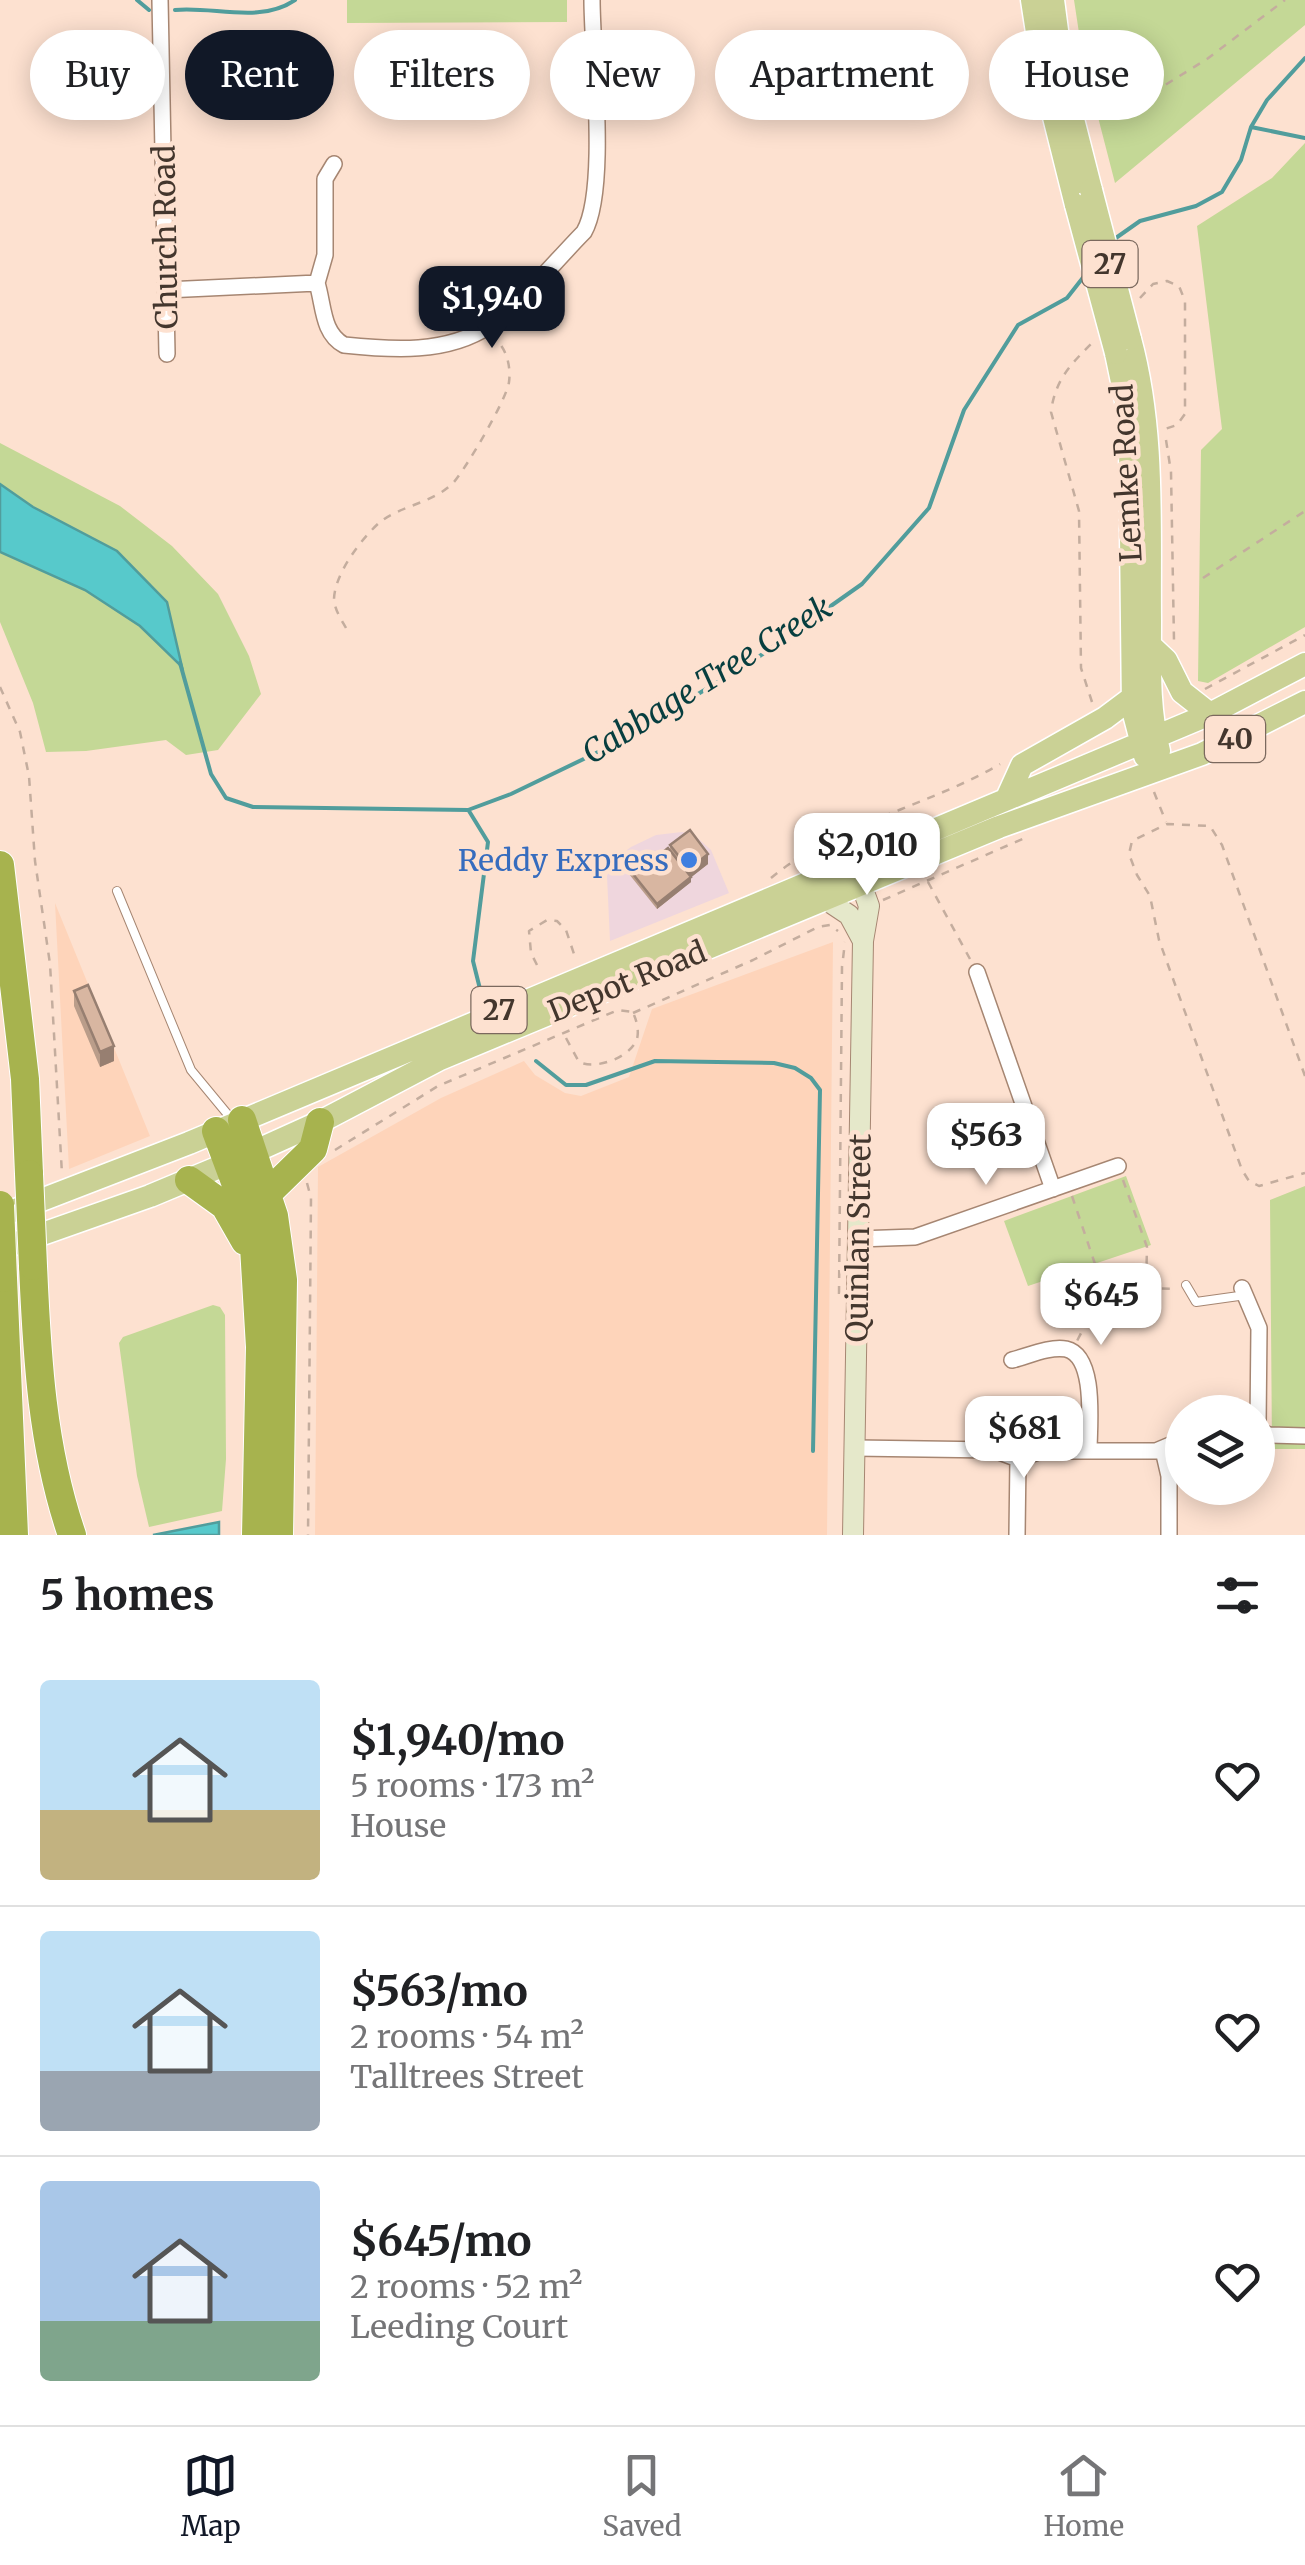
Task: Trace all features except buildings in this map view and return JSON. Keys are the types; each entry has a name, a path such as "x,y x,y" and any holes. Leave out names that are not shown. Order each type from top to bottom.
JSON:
{"highway":[{"path":"0,864 25,1079 42,1405 65,1528"},
{"path":"268,1194 313,1149 320,1122"},
{"path":"231,1125 242,1157 258,1286 256,1535"},
{"path":"242,1157 268,1194 280,1248 285,1308 279,1535"},
{"path":"189,1180 225,1206 254,1256"},
{"path":"0,1205 14,1535"}],"main road":[{"name":"Lemke Road","path":"1032,0 1044,78 1083,198 1123,346 1142,385 1148,443 1148,739"},
{"name":"Lemke Road","path":"1052,0 1083,198"},
{"name":"Lemke Road","path":"1123,346 1130,445 1133,697 1148,739 1156,782"},
{"path":"1150,645 1166,660 1182,692 1210,714"},
{"name":"40","path":"1007,798 1210,714 1305,664"},
{"path":"1007,798 1022,765 1105,718 1133,697"},
{"name":"40","path":"1156,782 1305,702"},
{"name":"Depot Road","path":"0,1249 189,1180 320,1122 440,1059 825,898 868,894 999,827 1156,782"},
{"name":"Depot Road","path":"0,1216 231,1125 1007,798"}],"street":[{"name":"Church Road","path":"160,0 167,354"},
{"path":"334,164 324,179 325,255 317,284 332,339 344,346 436,346 484,330 584,232 592,217 596,156 592,0"},
{"path":"166,290 317,284"},
{"path":"802,883 822,884 843,878 868,894"},
{"name":"Quinlan Street","path":"854,1535 862,941 868,894"},
{"path":"825,898 849,916 862,941"},
{"path":"977,972 1060,1186"},
{"path":"858,1240 914,1237 1118,1166"},
{"path":"1244,1291 1259,1328 1258,1395"},
{"path":"1012,1360 1054,1350 1072,1351 1082,1360 1086,1370 1089,1451"},
{"path":"1275,1435 1305,1436"},
{"path":"855,1448 994,1450 1018,1459 1038,1451 1163,1450 1170,1476 1169,1535"},
{"path":"1018,1459 1018,1535"}],"lane":[{"path":"117,891 191,1070 231,1125"},
{"path":"1187,1287 1196,1302 1244,1291"}],"path":[{"path":"1164,85 1207,59 1285,0"},
{"path":"346,628 334,598 340,577 363,542 382,520 440,493 454,482 510,385 503,346 484,330"},
{"path":"1164,429 1171,472 1174,644"},
{"path":"1203,578 1305,512"},
{"path":"1199,690 1230,678 1305,634"},
{"path":"0,688 20,732 29,776 35,861 50,964 62,1176"},
{"path":"766,883 790,862 853,830 975,779 1006,761"},
{"path":"1156,782 1167,824"},
{"path":"1305,1076 1222,844 1210,826 1167,824 1132,841 1129,854 1136,876 1150,896 1158,940 1242,1170 1248,1181 1259,1186 1305,1173"},
{"path":"868,894 928,881 1013,846 1034,832"},
{"path":"928,881 977,972"},
{"path":"537,965 530,953 529,931 547,920 557,921 566,930 576,960"},
{"path":"330,1153 438,1086 618,1010 634,1013 818,927 830,925 845,941 839,1306"},
{"path":"566,1038 579,1062 591,1067 599,1065 636,1043 634,1013"},
{"path":"1118,1166 1146,1247 1146,1288 1187,1287"},
{"path":"305,1178 311,1198 308,1535"},
{"path":"1060,1186 1095,1264 1092,1312 1072,1351"}],"shaded area":[{"path":"693,834 711,850 729,893 610,941 607,876 611,862 656,835"},
{"path":"55,903 150,1136 69,1169"},
{"path":"833,942 827,1535 315,1535 318,1167 441,1098 524,1061 535,1075 565,1093 581,1096 629,1077 652,1009"}],"green space":[{"path":"347,0 567,0 567,22 347,23"},
{"path":"1074,0 1305,0 1305,25 1115,183 1099,120 1164,120 1164,30 1079,30"},
{"path":"1305,143 1305,627 1208,683 1198,681 1201,450 1222,429 1197,226 1272,178"},
{"path":"0,443 120,506 172,546 218,594 249,656 261,694 218,750 186,755 166,740 46,752 33,703 0,622 0,552 85,590 140,626 182,664 33,507 0,484"},
{"path":"1126,1176 1151,1245 1028,1286 1004,1221"},
{"path":"1305,1186 1305,1449 1275,1449 1270,1200"},
{"path":"213,1305 225,1315 226,1459 222,1511 149,1527 137,1476 119,1343 123,1337"}],"water":[{"path":"0,484 33,507 117,551 167,602 182,667 140,626 85,590 0,552"},
{"path":"219,1522 219,1535 153,1535"}],"waterway":[{"path":"137,0 149,10"},
{"path":"175,10 252,13 295,0"},
{"name":"Cabbage Tree Creek","path":"1113,240 1140,221 1196,206 1222,192 1241,160 1251,127 1267,100 1305,58"},
{"path":"1251,127 1305,138"},
{"name":"Cabbage Tree Creek","path":"180,663 211,774 226,798 253,807 468,810 511,794 621,741 757,658 862,584 929,508 964,410 1018,325 1067,298 1085,275"},
{"path":"469,811 488,842 473,961 481,993"},
{"path":"536,1061 566,1085 586,1085 655,1061 774,1063 795,1068 811,1078 820,1090 813,1451"}],"place":[{"name":"Reddy Express","path":"689,860"}]}
